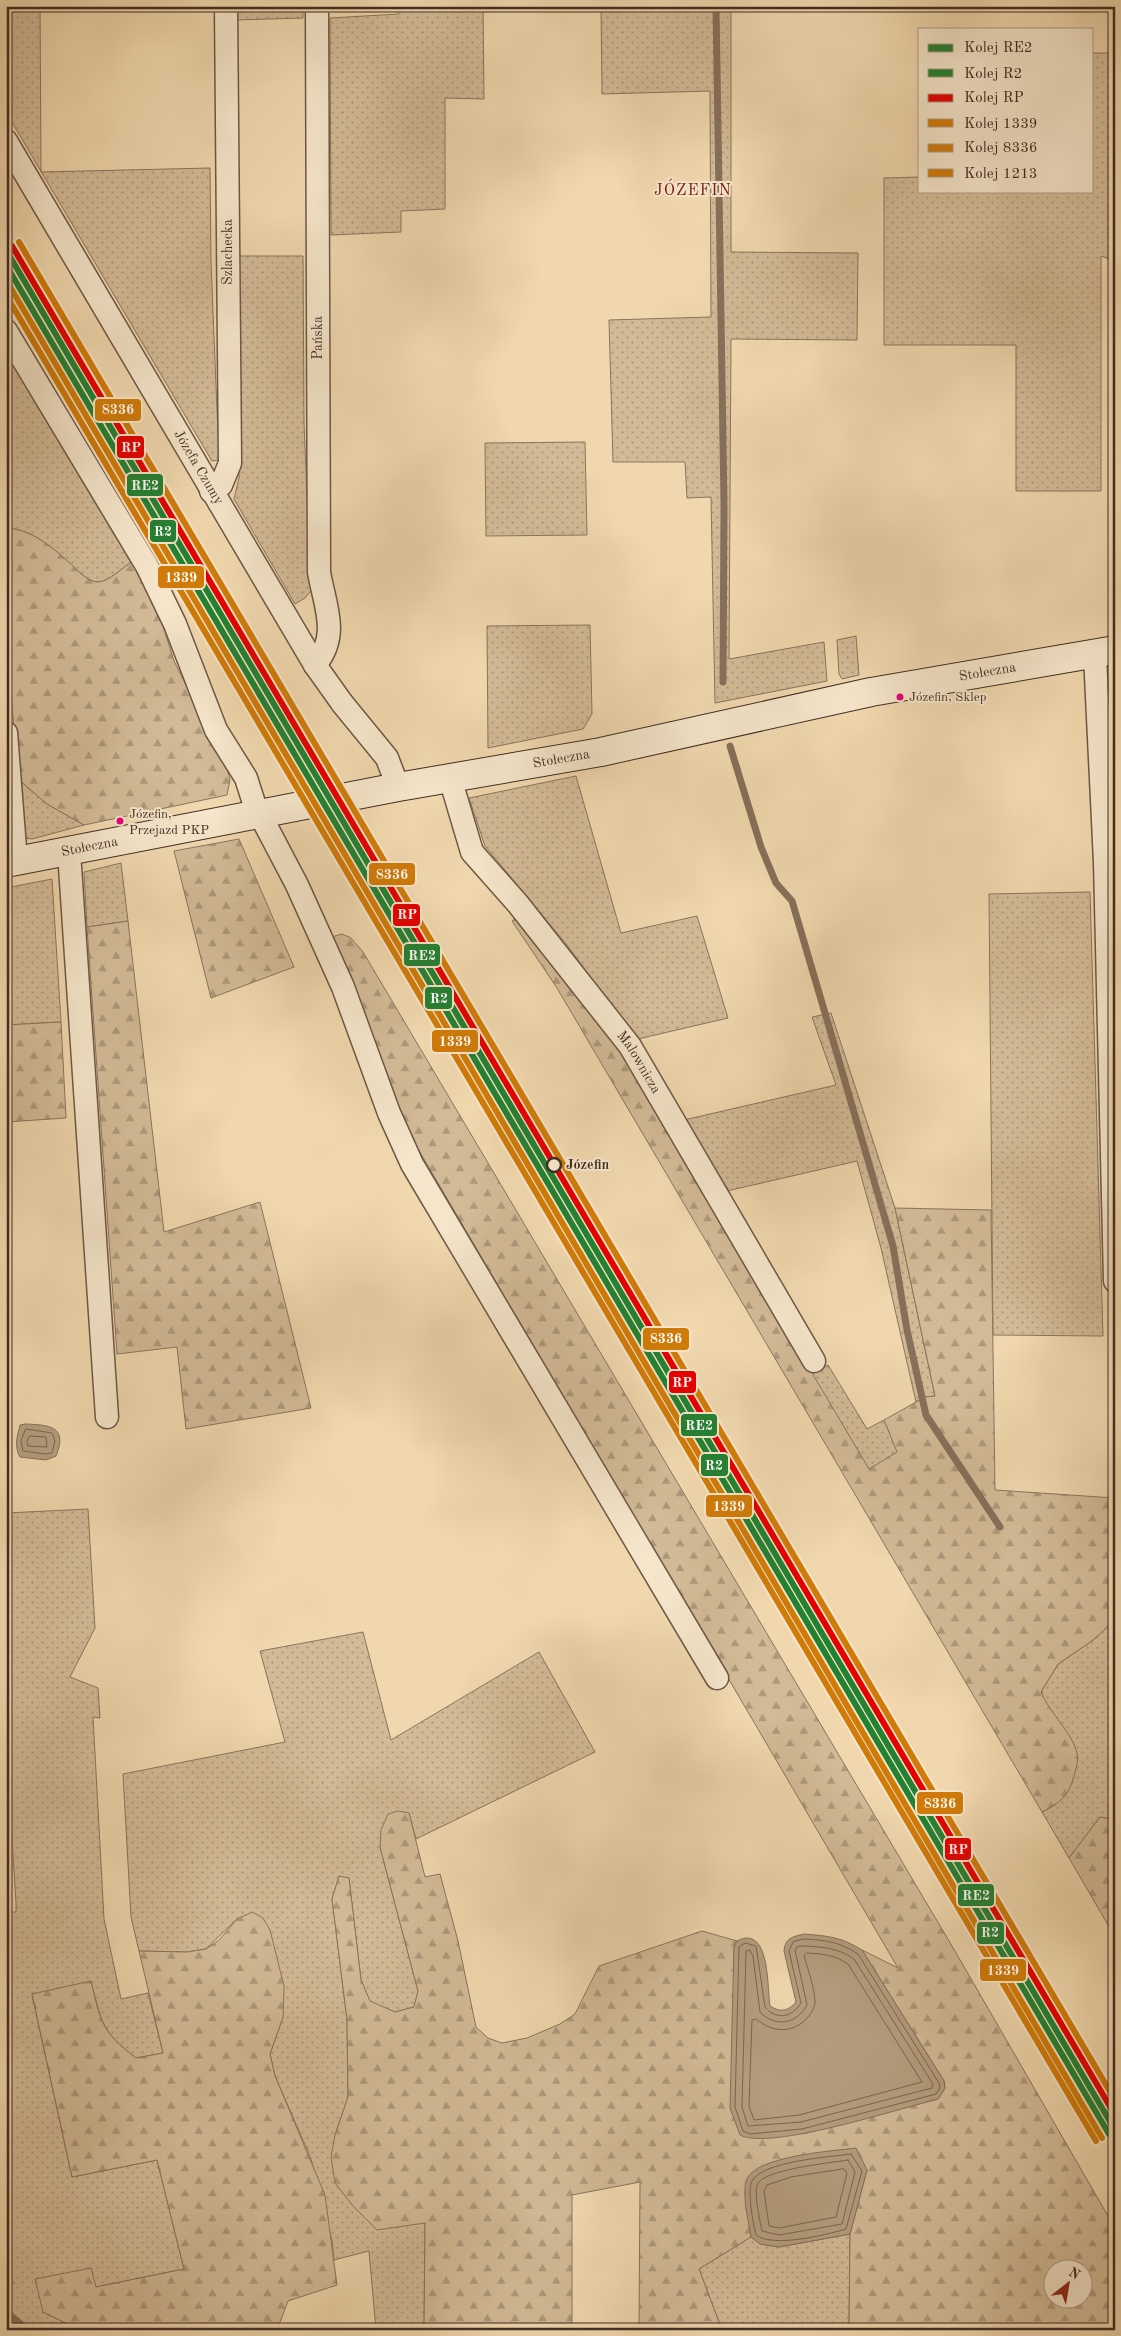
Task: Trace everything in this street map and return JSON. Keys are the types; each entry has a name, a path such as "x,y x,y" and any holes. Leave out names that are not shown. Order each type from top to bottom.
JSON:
{"street":[{"name":"Szlachecka","path":"212,491 221,484 230,463 226,6"},
{"name":"Pańska","path":"315,665 328,644 330,631 319,572 317,6"},
{"name":"Józefa Czumy","path":"6,141 315,665 342,703 387,758 398,787"},
{"path":"6,332 147,566 175,624 216,730 246,778 260,815 296,885 343,987 389,1113 412,1164 717,1678"},
{"path":"1105,652 1105,862 1115,1281"},
{"name":"Stołeczna","path":"11,862 398,787 601,752 871,692 1105,652"},
{"path":"6,733 11,862"},
{"name":"Malownicza","path":"450,778 472,852 518,904 630,1046 814,1361"},
{"path":"69,852 107,1417"}],"green space":[{"path":"6,6 40,6 41,171 6,112"},
{"path":"236,6 303,6 303,18 236,20"},
{"path":"399,6 483,6 484,99 445,98 445,209 401,211 401,232 331,235 330,18 399,14"},
{"path":"601,6 731,6 731,252 858,253 857,340 731,339 729,659 824,642 827,681 715,703 711,497 687,498 685,462 613,462 609,320 711,317 710,91 602,94"},
{"path":"1094,53 1115,53 1115,261 1101,256 1101,491 1016,491 1016,345 884,345 884,178 918,177 918,192 1094,192"},
{"path":"210,168 211,262 219,460 212,461 41,172"},
{"path":"238,256 303,256 304,423 310,569 314,587 305,598 295,604 234,499 239,478"},
{"path":"6,357 9,358 133,561 107,580 97,582 90,580 42,540 16,529 6,528"},
{"path":"585,442 587,535 486,536 485,443"},
{"path":"6,528 25,532 42,540 83,575 93,581 107,580 133,561 154,597 174,661 226,764 230,780 227,795 84,825 47,804 18,779 6,629"},
{"path":"590,625 592,714 583,729 488,748 487,626"},
{"path":"856,636 859,675 842,679 839,674 837,640"},
{"path":"576,776 621,933 697,916 728,1018 638,1039 567,945 485,846 469,798"},
{"path":"18,779 47,804 84,825 32,839 23,838"},
{"path":"239,839 294,967 211,998 174,851"},
{"path":"121,863 128,921 87,927 84,872"},
{"path":"52,879 61,1022 6,1025 6,888"},
{"path":"1090,892 1103,1336 993,1335 989,894"},
{"path":"520,915 611,1034 869,1469 897,1452 884,1420 925,1397 935,1396 895,1208 991,1210 995,1490 1115,1498 1115,1620 1092,1641 1058,1664 1041,1692 1071,1738 1078,1755 1076,1770 1069,1789 1059,1802 1049,1808 1042,1812 557,988 512,921"},
{"path":"128,921 164,1232 260,1202 311,1408 186,1429 177,1347 117,1354 87,927"},
{"path":"342,934 351,938 363,952 952,1946 1115,2228 1115,2330 849,2330 850,2234 867,2170 745,2191 751,2237 699,2269 722,2330 639,2330 640,2182 572,2195 572,2330 424,2330 425,2223 377,2230 353,2206 335,2183 331,2157 335,2135 348,2097 347,2020 332,1899 339,1876 349,1878 361,1980 370,2001 395,2012 414,2007 418,1991 380,1847 381,1830 388,1814 398,1811 409,1813 425,1877 440,1874 458,1941 476,2027 488,2038 502,2043 527,2038 560,2024 575,2014 599,1966 702,1931 737,1941 734,1947 734,2008 803,2134 938,2099 945,2088 944,2081 862,1950 898,1968 404,1125 328,938"},
{"path":"831,1013 895,1208 935,1396 925,1397 916,1402 881,1248 857,1161 727,1191 684,1120 836,1085 812,1017"},
{"path":"61,1022 66,1118 6,1122 6,1025"},
{"path":"828,1365 867,1429 884,1420 898,1452 869,1470 811,1375"},
{"path":"88,1509 95,1628 70,1677 98,1688 100,1718 93,1717 104,1919 121,1999 148,1993 163,2053 136,2058 124,2049 104,2025 91,1982 32,1995 72,2177 157,2160 184,2269 96,2287 43,2312 80,2330 21,2330 6,2321 6,2285 15,2283 6,2277 6,1912 16,1912 16,1902 6,1747 6,1513"},
{"path":"1115,1620 1115,1820 1100,1817 1069,1858 1042,1812 1055,1805 1065,1730 1046,1705 1041,1692 1058,1664 1092,1641"},
{"path":"363,1632 391,1740 539,1652 595,1752 416,1839 409,1813 380,1847 418,1991 414,2007 395,2012 370,2002 361,1980 349,1878 339,1877 332,1899 347,2020 348,2097 335,2135 425,2223 424,2330 376,2330 369,2251 334,2260 332,2241 310,2156 275,2076 270,2054 283,2017 237,1919 206,1949 187,1952 139,1951 131,1917 123,1774 285,1742 260,1651"},
{"path":"1100,1817 1115,1820 1115,1937 1069,1858"},
{"path":"252,1912 263,1918 270,1930 284,1986 283,2017 270,2054 275,2076 325,2195 337,2285 288,2301 277,2330 80,2330 43,2312 35,2279 91,2268 96,2287 184,2269 157,2160 72,2177 32,1994 91,1981 100,2017 109,2033 124,2049 136,2058 163,2053 139,1951 187,1952 206,1949 219,1940 237,1919"},
{"path":"850,2234 849,2330 722,2330 699,2269 751,2237 760,2244 779,2247"}],"water":[{"path":"20,1425 48,1426 58,1433 60,1438 56,1456 46,1460 20,1457 17,1449 17,1437"},
{"path":"804,1934 834,1938 848,1942 862,1950 944,2081 945,2088 938,2099 867,2119 806,2133 755,2138 740,2135 730,2108 734,1947 737,1941 748,1938 756,1941 765,1960 770,2006 778,2010 784,2010 796,2002 784,1951 786,1943 796,1936"},
{"path":"856,2148 867,2170 850,2234 779,2247 760,2244 751,2237 746,2208 745,2184 754,2171 765,2165 796,2156"}],"waterway":[{"path":"716,6 724,504 723,682"},
{"path":"730,746 761,847 776,883 792,901 825,1013 893,1246 907,1330 926,1415 1000,1527"},
{"path":"6,2312 28,2330"}],"rail line":[{"name":"8336","path":"19,242 1115,2100"},
{"name":"RP","path":"12,246 1115,2115"},
{"name":"RE2","path":"6,250 1115,2130"},
{"name":"R2","path":"6,265 1109,2134"},
{"name":"1339","path":"6,280 1102,2138"},
{"name":"1213","path":"6,295 1096,2141"}],"place":[{"name":"Józefin, Sklep","path":"900,697"},
{"name":"Józefin, Przejazd PKP","path":"120,821"},
{"name":"Józefin","path":"554,1165"}],"district":[{"name":"JÓZEFIN","path":"693,191"}]}
